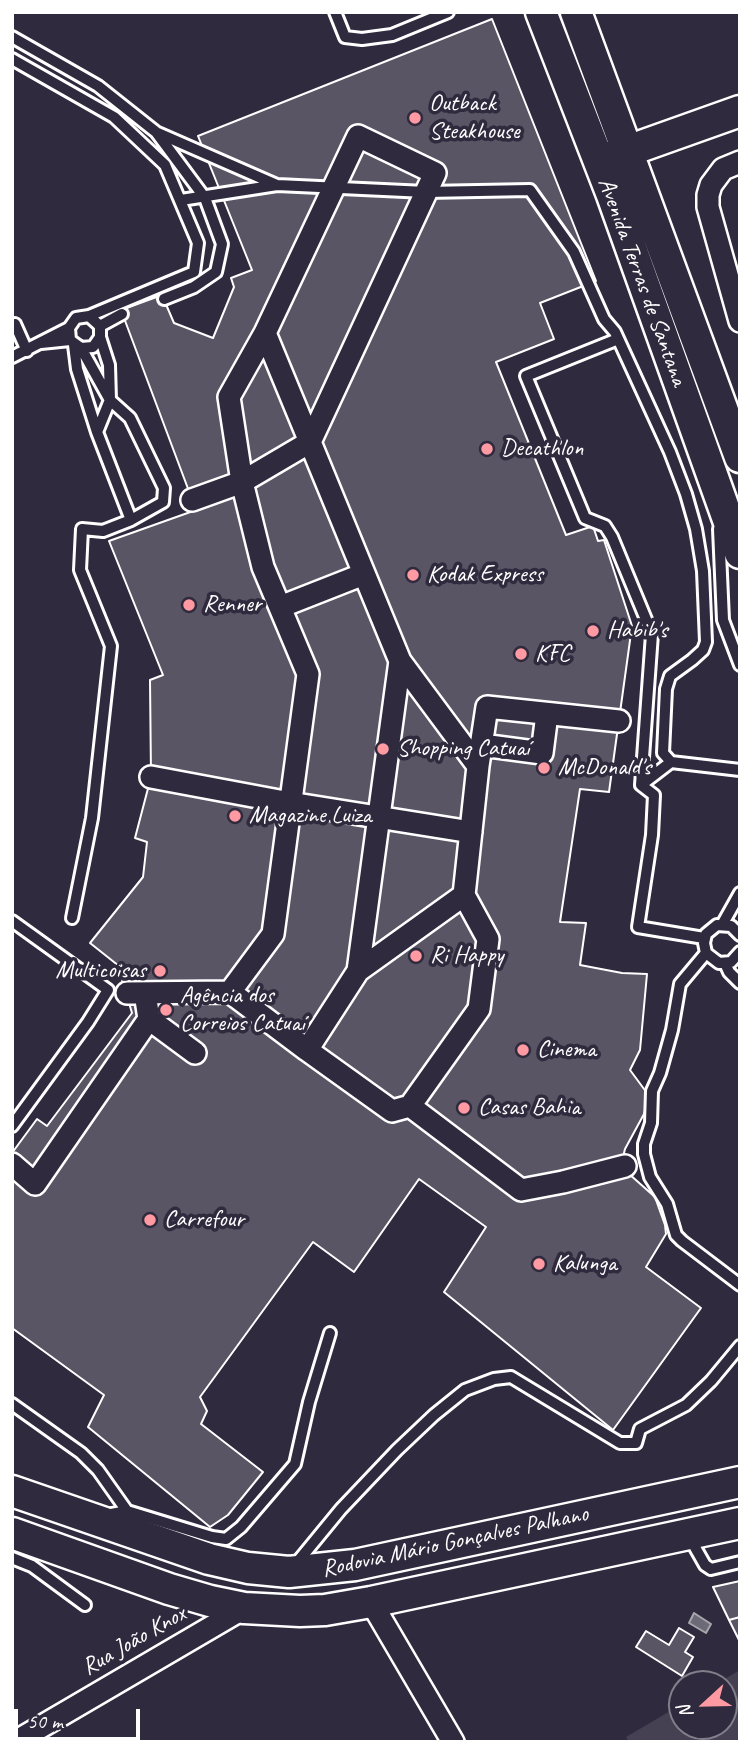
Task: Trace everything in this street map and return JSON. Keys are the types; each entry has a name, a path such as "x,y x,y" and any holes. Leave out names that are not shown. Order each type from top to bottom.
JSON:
{"main road":[{"name":"Avenida Terras de Santana","path":"541,12 613,157 740,457"},
{"name":"Avenida Terras de Santana","path":"576,12 613,157 718,495 740,553"},
{"path":"613,157 740,110"},
{"name":"Rodovia Mário Gonçalves Palhano","path":"12,1491 209,1559 248,1568 289,1572 355,1565 740,1482"},
{"path":"12,1511 36,1520 54,1522 88,1518"},
{"name":"Rodovia Mário Gonçalves Palhano","path":"12,1533 169,1589 244,1608 325,1610 740,1523"}],"street":[{"path":"192,500 242,482 310,442 435,173 358,136 265,333 229,397 242,482 263,567 308,674 273,934 230,992"},
{"path":"740,162 723,169 711,185 708,195 708,207 734,289 740,321"},
{"path":"265,333 400,662 480,755"},
{"path":"280,607 365,574"},
{"path":"358,971 400,662"},
{"path":"195,1053 149,1019 136,993 230,992 391,1111 410,1106 479,1009 488,939 464,895 487,706 619,721"},
{"path":"480,755 542,752 547,714"},
{"path":"151,777 471,832"},
{"path":"307,1050 358,971 464,895"},
{"path":"12,1164 35,1184 149,1019"},
{"path":"410,1106 521,1190 625,1166"},
{"path":"371,1602 453,1742"},
{"name":"Rua João Knox","path":"15,1742 244,1608"}],"lane":[{"path":"335,12 345,37 362,40 392,35 448,12"},
{"path":"12,37 98,86 156,132 277,185"},
{"path":"12,59 114,117 165,165 198,243 194,272 89,316 76,318 69,328 12,357"},
{"path":"156,132 205,198 222,244 216,272 194,287 164,299"},
{"path":"181,200 277,185 426,192 530,190 574,253 604,319 618,339 670,452 686,494 703,571 706,642 703,650 670,676 666,689 662,749 671,762 740,770"},
{"path":"198,243 210,239 222,244"},
{"path":"41,343 93,346 100,331 122,314"},
{"path":"89,316 100,331 109,365 110,400 97,432"},
{"path":"12,326 15,324 27,351"},
{"path":"69,328 75,345 110,400 130,418 164,488 163,502 131,520 103,531 82,529 80,570 111,646 92,818 72,918"},
{"path":"618,339 526,376 585,519 605,526 612,537 652,634 640,785"},
{"path":"75,345 76,369 131,520"},
{"path":"718,495 723,620 740,665"},
{"path":"640,785 671,762"},
{"path":"640,785 654,795 652,835 638,926 704,938"},
{"path":"722,925 740,893"},
{"path":"12,920 108,990 88,1022 12,1126"},
{"path":"738,928 722,925 713,927 704,938 706,953 714,961 725,963 740,952"},
{"path":"706,953 680,984 673,1030 652,1091 651,1123 644,1144 644,1154 650,1177 667,1204 682,1241 740,1285"},
{"path":"725,963 740,984"},
{"path":"88,1518 127,1511 226,1539 241,1527 295,1464 309,1402 330,1334"},
{"path":"289,1572 341,1509 397,1450 465,1390 494,1379 511,1377 620,1443 636,1443 640,1429 686,1405 712,1381 740,1346"},
{"path":"12,1404 81,1452 98,1470 127,1511"},
{"path":"688,1534 705,1565 711,1569 740,1562"},
{"path":"12,1558 32,1566 85,1605"}],"shaded area":[{"path":"694,1613 711,1624 706,1633 689,1623"},
{"path":"740,1670 740,1742 629,1742 626,1737 668,1712 668,1740 738,1740"}],"building":[{"name":"Shopping Catuaí","path":"492,19 596,281 540,303 554,339 496,362 566,535 593,526 598,541 604,540 632,626 609,792 580,789 560,922 586,923 580,965 622,973 647,974 640,1050 630,1070 647,1093 647,1103 623,1157 628,1173 655,1197 665,1225 666,1234 646,1267 701,1308 613,1430 444,1292 486,1227 419,1179 354,1272 313,1242 200,1397 207,1411 201,1424 263,1472 228,1515 210,1527 88,1427 104,1395 12,1328 12,1153 37,1119 47,1126 132,1013 121,976 124,970 90,943 143,877 147,842 135,838 151,777 150,680 163,675 109,541 196,510 121,310 162,295 174,323 213,338 234,287 231,278 252,270 198,136"},
{"path":"740,1581 740,1617 729,1620 713,1587"},
{"path":"740,1617 740,1642 729,1620"},
{"path":"679,1628 694,1637 685,1652 693,1657 685,1670 672,1670 636,1647 646,1631 669,1645"}],"place":[{"name":"Outback Steakhouse","path":"415,118"},
{"name":"Decathlon","path":"487,449"},
{"name":"Kodak Express","path":"413,575"},
{"name":"Renner","path":"189,605"},
{"name":"Habib's","path":"593,631"},
{"name":"KFC","path":"521,654"},
{"name":"Shopping Catuaí","path":"383,749"},
{"name":"McDonald's","path":"544,768"},
{"name":"Magazine Luiza","path":"235,816"},
{"name":"Ri Happy","path":"416,956"},
{"name":"Multicoisas","path":"160,971"},
{"name":"Agência dos Correios Catuaí","path":"166,1010"},
{"name":"Cinema","path":"523,1050"},
{"name":"Casas Bahia","path":"464,1108"},
{"name":"Carrefour","path":"150,1220"},
{"name":"Kalunga","path":"539,1264"}]}
